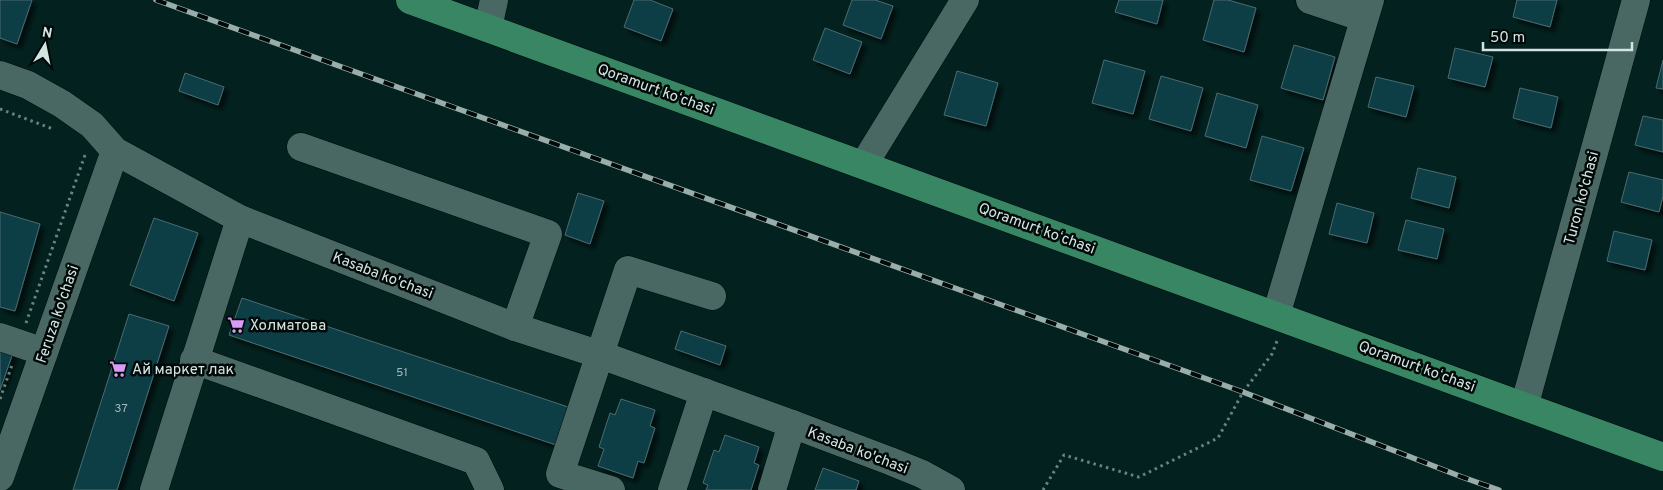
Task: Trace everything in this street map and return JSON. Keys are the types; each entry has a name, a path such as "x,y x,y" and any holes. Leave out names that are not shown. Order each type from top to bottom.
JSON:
{"main road":[{"name":"Qoramurt koʻchasi","path":"410,0 491,16 1282,312 1527,396 1663,446"},
{"name":"Qoramurt koʻchasi","path":"438,0 491,16 869,156 1663,457"}],"street":[{"path":"869,156 965,0"},
{"path":"1282,312 1367,9 1310,0"},
{"name":"Turon ko'chasi","path":"1527,396 1636,0"},
{"name":"Kasaba ko'chasi","path":"0,75 28,85 77,114 92,125 115,151 240,219 516,326 704,392 898,464 941,488"},
{"path":"301,147 548,234 516,326"},
{"name":"Feruza ko'chasi","path":"0,477 21,344 115,151"},
{"path":"154,490 240,219"},
{"path":"611,490 560,474 628,270 712,296"},
{"path":"194,360 476,461 490,490"},
{"path":"672,490 704,392"},
{"name":"Kasaba ko'chasi","path":"772,490 792,424"}],"path":[{"path":"0,109 59,131"},
{"path":"0,399 21,344 85,155 79,148"},
{"path":"1043,490 1064,455 1139,478 1218,438 1243,392 1272,354 1282,312"}],"building":[{"path":"0,0 32,0 17,44 0,38"},
{"path":"634,0 650,0 673,9 661,41 624,27"},
{"path":"852,0 875,0 893,6 881,39 843,25"},
{"path":"1119,0 1163,0 1157,24 1115,12"},
{"path":"1214,0 1228,0 1256,8 1244,52 1203,40"},
{"path":"1517,0 1557,0 1550,27 1513,17"},
{"path":"825,28 862,42 850,74 813,60"},
{"path":"1294,45 1335,57 1323,100 1281,88"},
{"path":"1455,48 1493,57 1485,87 1448,78"},
{"path":"1104,60 1145,71 1133,114 1092,103"},
{"path":"1663,60 1663,89 1656,88"},
{"path":"957,71 998,83 986,126 944,115"},
{"path":"185,73 224,87 218,105 179,91"},
{"path":"1161,76 1203,88 1191,131 1149,119"},
{"path":"1376,77 1414,86 1406,117 1368,107"},
{"path":"1520,88 1558,97 1551,128 1513,118"},
{"path":"1217,93 1258,105 1246,148 1205,136"},
{"path":"1643,116 1663,120 1663,152 1635,145"},
{"path":"1262,136 1304,148 1291,191 1250,180"},
{"path":"1418,168 1456,177 1449,208 1411,198"},
{"path":"1629,172 1663,180 1663,196 1659,212 1621,202"},
{"path":"578,193 604,201 590,244 565,235"},
{"path":"1337,203 1374,213 1367,243 1329,234"},
{"path":"0,212 40,224 15,311 0,307"},
{"path":"154,218 198,233 174,301 130,285"},
{"path":"1406,220 1444,229 1437,259 1398,250"},
{"path":"1614,231 1652,240 1645,270 1607,261"},
{"path":"242,298 574,409 562,447 229,335"},
{"path":"129,314 169,326 117,490 73,490"},
{"path":"681,331 726,346 720,365 675,349"},
{"path":"0,345 14,350 0,390"},
{"path":"621,399 655,410 650,426 655,428 644,463 638,461 633,478 598,466 604,449 599,447 610,413 615,415"},
{"path":"725,435 759,447 754,463 759,465 751,490 706,490 708,485 703,483 714,450 719,452"},
{"path":"823,468 859,481 856,490 815,490"}],"railway":[{"path":"156,0 1243,392 1499,490"}],"place":[{"name":"Холматова","path":"236,325"},
{"name":"Ай маркет лак","path":"118,369"}]}
